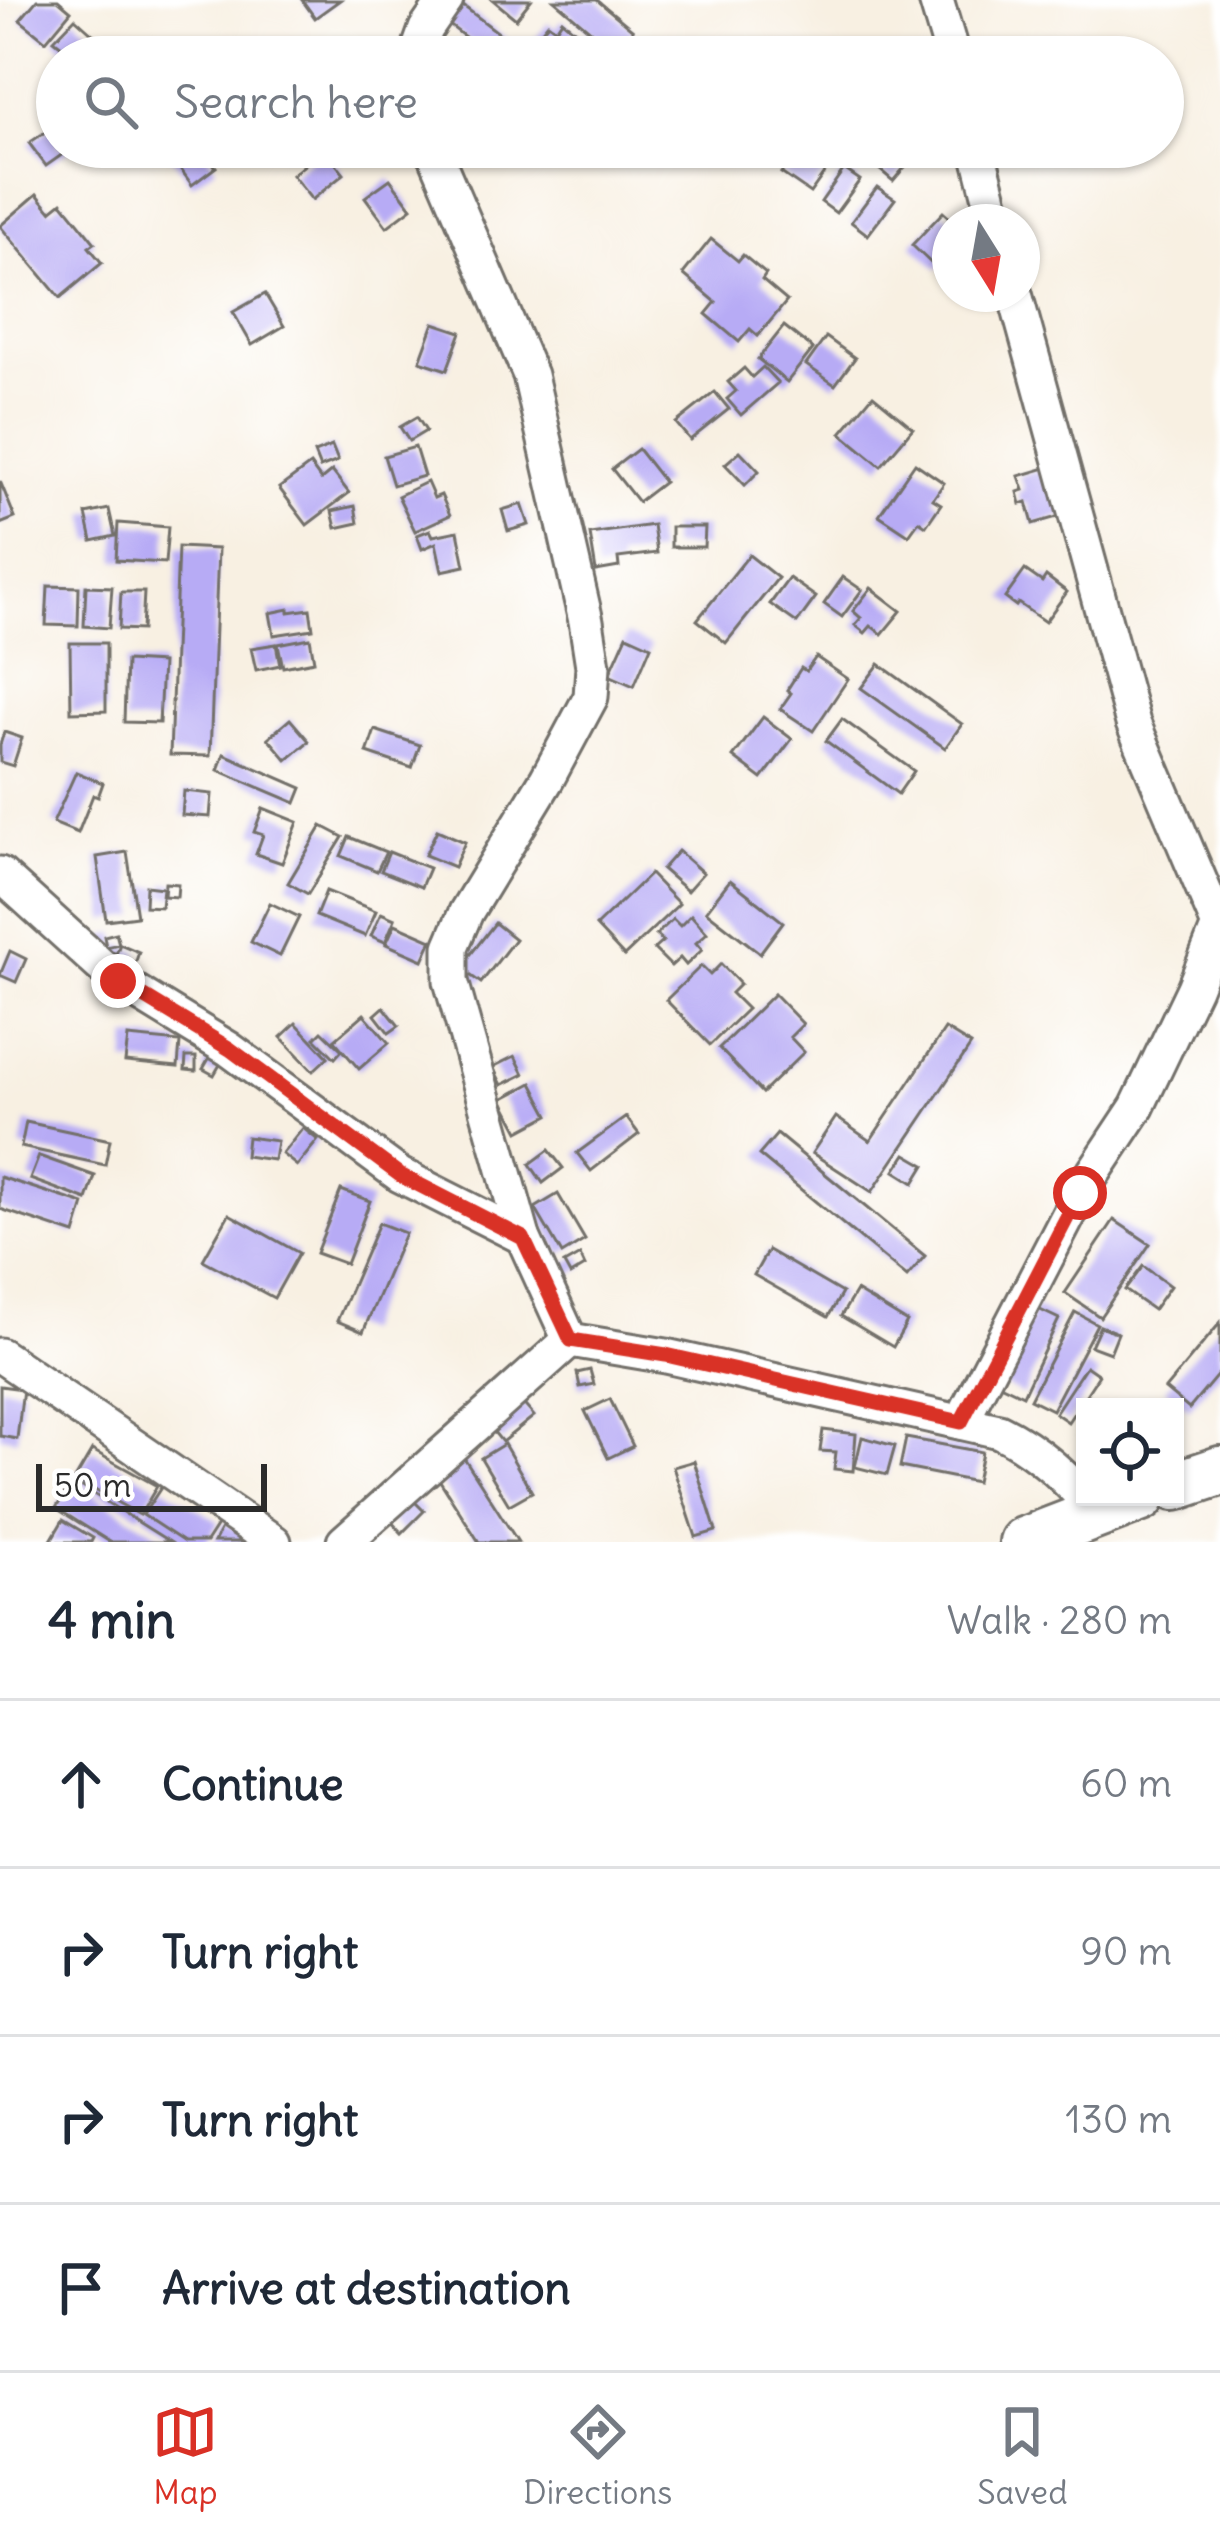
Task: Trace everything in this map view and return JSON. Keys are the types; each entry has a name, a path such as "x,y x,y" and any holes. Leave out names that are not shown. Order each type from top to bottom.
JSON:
{"highway":[{"path":"1184,1483 1220,1472"},
{"path":"1041,1539 1117,1506"}],"street":[{"path":"423,36 446,0"},
{"path":"936,0 947,36"},
{"path":"441,168 530,375 593,666 591,697 466,911 451,947 451,981 523,1238 571,1340"},
{"path":"982,168 991,204"},
{"path":"961,1422 1080,1193 1137,1107 1220,924 1133,723 1021,312"},
{"path":"0,874 118,981 230,1049 400,1175 523,1238"},
{"path":"571,1340 666,1355 1000,1431 1076,1480"},
{"path":"344,1542 571,1340"},
{"path":"0,1355 274,1542"}],"building":[{"path":"37,0 58,0 71,11 50,36 40,36 20,20"},
{"path":"302,0 340,0 315,18"},
{"path":"493,0 531,0 516,19"},
{"path":"554,0 597,0 633,30 628,36 596,36"},
{"path":"458,2 502,36 464,36 444,21"},
{"path":"75,18 95,36 58,36"},
{"path":"562,20 581,36 537,36 548,23 556,29"},
{"path":"180,168 215,168 192,185"},
{"path":"301,168 339,168 344,174 312,200 292,175"},
{"path":"785,168 828,168 810,193 781,173"},
{"path":"878,168 904,168 893,181"},
{"path":"844,169 860,180 836,213 821,202"},
{"path":"390,179 412,208 387,227 365,197"},
{"path":"877,187 895,199 868,235 851,222"},
{"path":"37,194 51,211 62,202 95,243 89,247 102,263 60,298 0,226"},
{"path":"932,224 932,264 912,245"},
{"path":"711,239 738,261 743,255 787,301 758,336 750,329 739,342 706,314 716,302 683,274"},
{"path":"265,294 284,326 252,345 233,312"},
{"path":"434,323 461,332 447,370 420,361"},
{"path":"784,326 813,349 787,382 758,359"},
{"path":"826,337 855,358 835,385 806,365"},
{"path":"763,367 778,383 741,415 727,399 736,391 728,382 744,368 752,377"},
{"path":"715,392 729,409 690,440 676,423"},
{"path":"873,395 913,428 881,466 841,433"},
{"path":"417,417 426,431 409,441 400,427"},
{"path":"332,446 338,461 320,468 314,453"},
{"path":"415,447 424,476 393,485 384,456"},
{"path":"638,449 664,482 638,502 612,469"},
{"path":"740,451 759,471 745,485 725,464"},
{"path":"915,463 944,483 933,499 941,504 926,526 919,521 909,535 879,515"},
{"path":"310,465 321,480 332,471 349,493 307,525 279,488"},
{"path":"1049,467 1064,515 1033,524 1027,502 1021,504 1018,492 1024,490 1019,476"},
{"path":"0,481 15,518 0,524"},
{"path":"427,482 434,498 441,495 450,515 415,531 398,496"},
{"path":"522,504 529,525 508,531 502,510"},
{"path":"355,506 358,523 336,528 332,511"},
{"path":"109,509 115,536 92,541 86,514"},
{"path":"118,523 168,527 165,563 116,560"},
{"path":"653,525 657,553 618,558 619,567 596,571 590,534"},
{"path":"671,527 705,527 704,547 671,547"},
{"path":"430,530 433,536 458,531 465,566 442,571 436,543 422,549 417,535"},
{"path":"178,547 218,549 210,756 170,755"},
{"path":"749,555 778,578 726,643 697,620"},
{"path":"1025,570 1042,582 1046,576 1067,592 1045,622 1005,598"},
{"path":"843,577 862,590 842,617 824,604"},
{"path":"789,578 816,597 797,623 770,604"},
{"path":"48,586 79,587 78,626 46,625"},
{"path":"86,586 112,587 109,628 84,626"},
{"path":"871,588 901,611 882,634 871,626 865,633 855,625 861,618 853,611"},
{"path":"121,592 144,592 142,630 119,629"},
{"path":"310,609 313,629 274,635 270,613"},
{"path":"627,635 651,646 634,686 609,675"},
{"path":"310,638 314,661 283,667 278,644"},
{"path":"70,643 106,643 106,711 71,712"},
{"path":"276,644 280,665 256,670 251,648"},
{"path":"816,657 848,679 813,731 780,709 801,668 806,671"},
{"path":"126,661 162,663 159,723 124,722"},
{"path":"879,664 962,724 945,748 861,688"},
{"path":"763,717 792,739 762,779 733,757"},
{"path":"290,719 309,741 287,760 268,738"},
{"path":"842,719 914,771 898,794 826,741"},
{"path":"375,730 420,745 412,768 367,753"},
{"path":"4,732 22,738 13,766 0,762"},
{"path":"224,754 302,788 296,803 218,770"},
{"path":"76,772 103,783 78,833 53,823"},
{"path":"184,791 212,794 210,817 182,815"},
{"path":"263,808 298,822 282,863 256,854 263,835 254,832"},
{"path":"322,826 343,837 308,894 288,883"},
{"path":"437,830 465,842 454,867 425,855"},
{"path":"349,837 386,852 377,871 341,856"},
{"path":"678,851 703,873 687,891 662,869"},
{"path":"127,852 137,916 106,920 97,857"},
{"path":"389,852 429,868 421,887 381,871"},
{"path":"650,874 679,904 624,956 596,926"},
{"path":"730,880 783,922 760,953 706,911"},
{"path":"165,883 178,884 177,897 164,896"},
{"path":"146,886 163,888 161,907 145,906"},
{"path":"326,891 376,911 365,936 316,916"},
{"path":"270,903 299,917 280,956 251,942"},
{"path":"381,913 395,919 385,942 371,936"},
{"path":"691,915 707,933 696,943 702,950 686,965 680,958 671,966 654,949 663,941 656,935 673,919 680,926"},
{"path":"495,923 515,939 481,983 460,968"},
{"path":"395,924 432,940 423,960 386,944"},
{"path":"116,933 119,944 106,947 104,936"},
{"path":"120,944 139,952 134,967 114,959"},
{"path":"10,951 26,959 16,982 0,975"},
{"path":"721,964 740,984 731,993 747,1009 710,1045 666,1000 701,966 710,975"},
{"path":"774,994 803,1024 790,1037 804,1052 762,1093 719,1048"},
{"path":"384,1007 399,1026 389,1033 375,1015"},
{"path":"364,1014 389,1043 359,1069 334,1040"},
{"path":"296,1023 328,1057 313,1071 281,1037"},
{"path":"945,1029 971,1045 872,1192 812,1153 836,1117 870,1141"},
{"path":"322,1031 342,1050 335,1058 315,1038"},
{"path":"128,1037 180,1042 178,1067 125,1062"},
{"path":"211,1055 222,1061 214,1075 203,1069"},
{"path":"515,1056 524,1074 502,1085 493,1067"},
{"path":"186,1057 196,1057 196,1071 185,1070"},
{"path":"532,1083 549,1115 519,1131 502,1099"},
{"path":"626,1117 639,1134 591,1171 577,1153"},
{"path":"26,1122 110,1140 105,1165 21,1147"},
{"path":"303,1128 318,1140 297,1166 282,1154"},
{"path":"777,1134 925,1256 907,1277 759,1155"},
{"path":"247,1137 277,1141 274,1160 245,1156"},
{"path":"549,1150 563,1168 543,1183 530,1164"},
{"path":"906,1154 925,1165 914,1183 895,1171"},
{"path":"39,1156 95,1176 87,1200 30,1179"},
{"path":"0,1177 84,1204 75,1234 0,1209"},
{"path":"341,1190 370,1201 346,1264 316,1253"},
{"path":"558,1194 585,1240 562,1254 535,1208"},
{"path":"229,1214 299,1253 274,1298 203,1260"},
{"path":"1114,1220 1150,1244 1100,1317 1065,1293"},
{"path":"379,1223 405,1233 363,1332 337,1321"},
{"path":"768,1250 842,1293 828,1317 754,1275"},
{"path":"580,1255 585,1266 570,1275 564,1264"},
{"path":"1143,1266 1170,1286 1153,1310 1125,1290"},
{"path":"856,1291 907,1322 893,1347 841,1316"},
{"path":"1036,1308 1059,1319 1023,1395 1000,1384"},
{"path":"1075,1312 1097,1324 1052,1410 1030,1399"},
{"path":"1220,1323 1220,1372 1189,1409 1184,1398 1165,1389"},
{"path":"1100,1326 1118,1333 1110,1353 1091,1346"},
{"path":"1086,1366 1099,1375 1084,1398 1076,1398 1076,1410 1068,1422 1055,1413"},
{"path":"590,1370 594,1384 580,1387 577,1373"},
{"path":"0,1386 23,1389 17,1439 0,1436"},
{"path":"610,1399 633,1446 608,1458 585,1411"},
{"path":"520,1400 534,1416 502,1442 489,1426"},
{"path":"823,1430 856,1434 853,1471 834,1469 836,1452 820,1451"},
{"path":"862,1437 895,1446 887,1475 855,1467"},
{"path":"906,1438 982,1452 976,1482 900,1467"},
{"path":"504,1444 532,1492 509,1505 481,1458"},
{"path":"92,1450 157,1486 140,1515 75,1479"},
{"path":"463,1456 518,1542 479,1542 435,1473"},
{"path":"694,1461 716,1531 696,1537 673,1467"},
{"path":"73,1481 170,1542 110,1542 56,1508"},
{"path":"162,1486 219,1522 206,1542 184,1542 143,1515"},
{"path":"409,1496 424,1511 402,1533 387,1517"},
{"path":"63,1520 93,1538 91,1542 50,1542"},
{"path":"224,1523 259,1542 214,1542"}],"route":[{"path":"118,981 230,1049 400,1175 523,1238 571,1340 666,1355 961,1422 1080,1193"}]}
